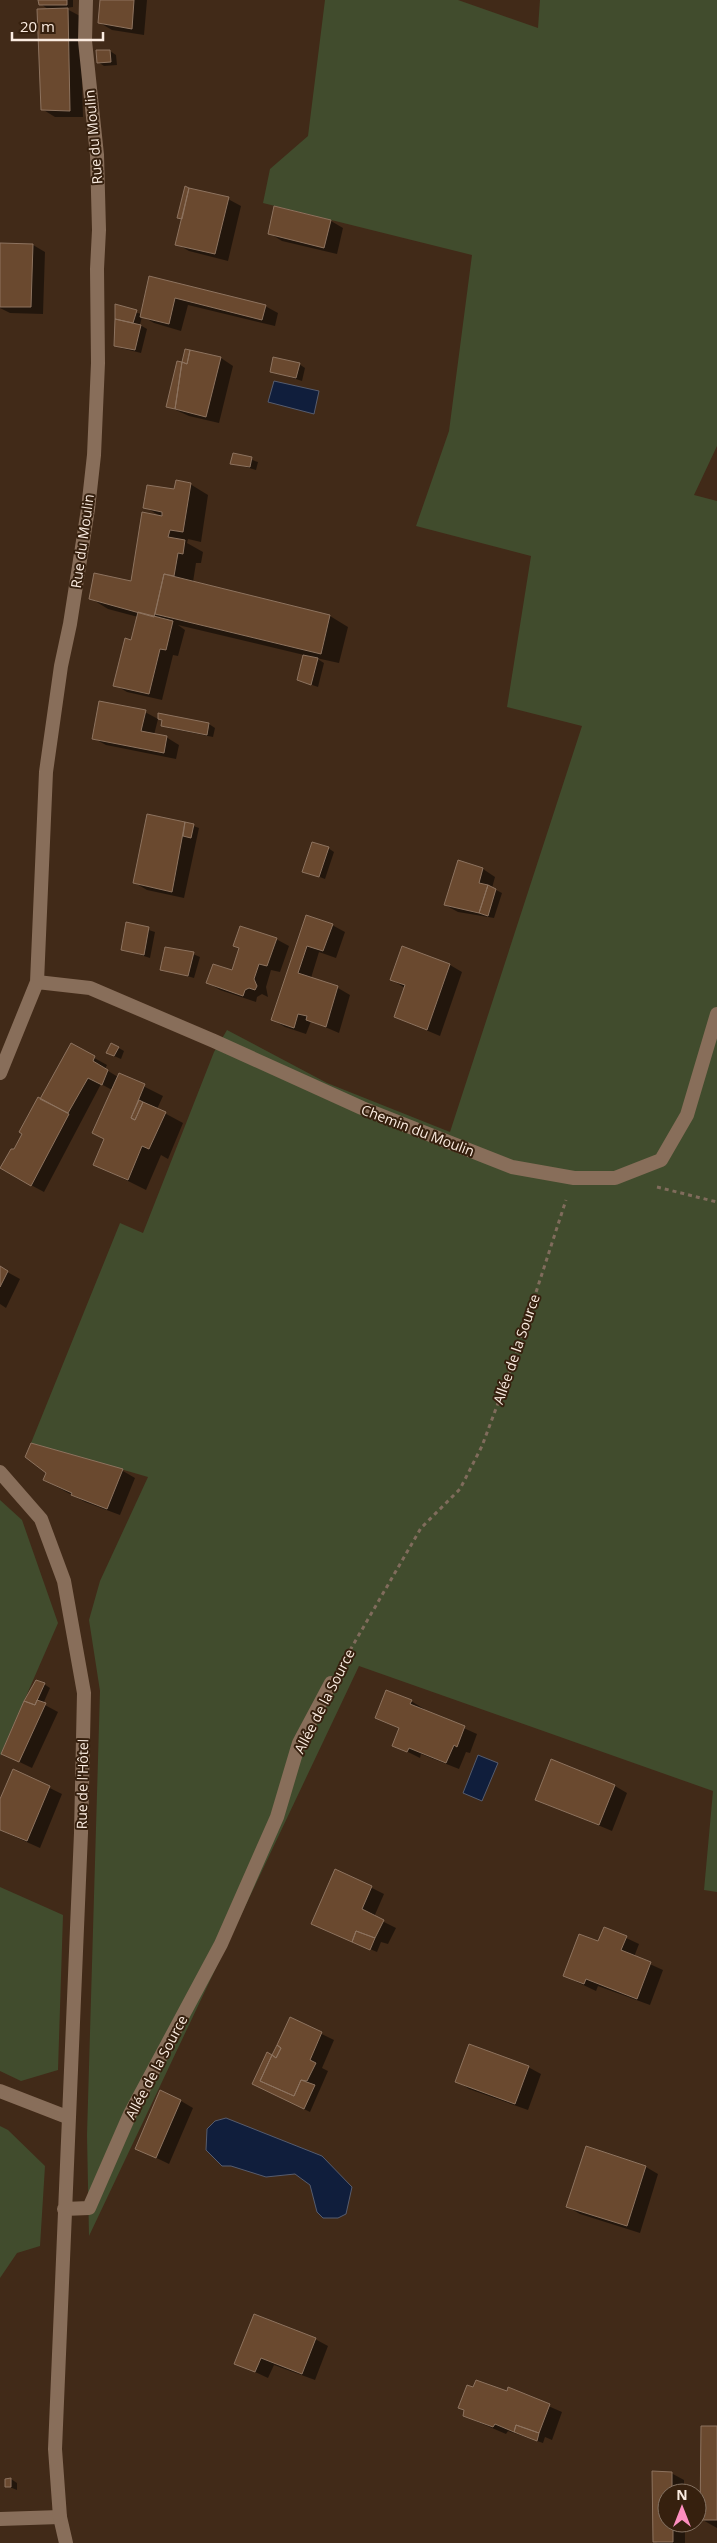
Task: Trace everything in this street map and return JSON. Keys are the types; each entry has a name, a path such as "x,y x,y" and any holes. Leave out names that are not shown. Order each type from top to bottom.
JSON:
{"street":[{"name":"Rue du Moulin","path":"0,1073 37,982 46,772 61,666 70,624 88,509 94,446 99,230 97,155 85,41 86,0"},
{"name":"Chemin du Moulin","path":"37,982 90,988 214,1041 362,1108 512,1166 574,1178 615,1178 661,1160 687,1115 717,1014"},
{"name":"Rue de l'Hôtel","path":"0,1472 41,1519 64,1581 84,1693 55,2449 60,2517 66,2543"},
{"name":"Allée de la Source","path":"64,2209 89,2208 130,2114 220,1944 277,1817 299,1743 331,1683"},
{"path":"0,2091 67,2117"},
{"path":"0,2519 60,2517"}],"path":[{"name":"Allée de la Source","path":"331,1683 421,1528 460,1489 482,1446 513,1363 574,1178"},
{"path":"652,1186 717,1202"}],"green space":[{"path":"325,0 458,0 538,28 540,0 717,0 717,446 694,495 717,501 717,1892 704,1890 713,1791 359,1666 89,2236 87,2135 100,1691 89,1620 100,1581 148,1477 31,1443 120,1223 143,1233 214,1052 227,1030 327,1083 450,1132 582,726 507,707 531,556 416,526 449,431 472,255 263,203 270,169 308,136"},
{"path":"0,1500 22,1520 58,1623 0,1756"},
{"path":"0,1887 63,1915 58,2070 21,2081 0,2071"},
{"path":"0,2126 8,2130 45,2166 40,2246 17,2253 0,2278"}],"water":[{"path":"274,381 319,391 314,414 268,402"},
{"path":"478,1755 498,1763 482,1801 463,1793"},
{"path":"226,2118 322,2156 352,2187 346,2214 338,2218 323,2218 317,2212 310,2185 295,2174 266,2177 231,2166 222,2166 206,2150 207,2129 215,2121"}],"building":[{"path":"38,0 67,0 67,5 39,5"},
{"path":"100,0 134,0 132,29 98,23"},
{"path":"68,8 70,111 41,110 37,9"},
{"path":"96,50 110,50 111,62 97,63"},
{"path":"185,186 189,188 182,219 177,218"},
{"path":"189,188 229,197 215,254 175,245"},
{"path":"274,206 331,220 324,248 268,234"},
{"path":"0,243 33,244 31,307 0,307"},
{"path":"149,276 266,305 262,320 175,298 169,324 140,317"},
{"path":"115,304 137,310 133,323 115,319"},
{"path":"115,319 141,325 135,350 114,346"},
{"path":"185,349 190,350 187,364 182,362"},
{"path":"190,350 221,357 206,417 175,409 182,362 187,364"},
{"path":"273,357 300,363 296,378 270,372"},
{"path":"177,361 182,362 175,409 166,407"},
{"path":"233,453 252,457 250,467 230,464"},
{"path":"176,480 191,483 183,532 170,530 168,537 185,540 183,554 178,553 174,576 164,574 154,617 89,599 94,573 131,581 142,512 162,516 162,512 143,508 147,485 174,489"},
{"path":"164,574 330,615 321,654 155,614"},
{"path":"138,612 173,621 166,650 160,649 149,694 113,686 125,638 131,640"},
{"path":"303,655 318,658 311,685 297,680"},
{"path":"99,701 146,710 141,731 167,736 164,753 92,739"},
{"path":"158,713 209,723 207,735 161,726 162,720 158,719"},
{"path":"147,814 185,822 172,892 133,883"},
{"path":"185,822 194,824 191,838 183,836"},
{"path":"312,842 329,847 319,877 302,872"},
{"path":"458,860 483,868 479,883 488,885 479,913 444,905"},
{"path":"488,885 496,889 488,916 479,913"},
{"path":"306,915 333,924 323,951 307,946 298,973 338,986 326,1027 306,1020 307,1016 298,1014 294,1028 271,1020"},
{"path":"126,922 149,927 144,955 121,950"},
{"path":"240,926 277,938 267,966 259,964 254,979 257,986 255,990 249,988 245,990 243,996 206,983 213,964 232,970 239,948 233,946"},
{"path":"402,946 450,964 427,1030 394,1017 405,985 390,980"},
{"path":"165,947 194,952 188,976 160,970"},
{"path":"71,1043 95,1056 93,1061 108,1070 102,1085 88,1078 68,1113 40,1099"},
{"path":"111,1043 119,1047 114,1056 106,1053"},
{"path":"119,1073 145,1084 131,1118 135,1120 143,1102 166,1112 149,1149 142,1146 128,1180 93,1165 104,1139 92,1133"},
{"path":"38,1097 69,1114 31,1186 0,1168 11,1149 14,1149 22,1134 19,1132"},
{"path":"139,1100 143,1102 135,1120 131,1118"},
{"path":"0,1266 8,1271 0,1287"},
{"path":"31,1443 123,1469 107,1509 71,1495 72,1493 43,1480 46,1473 25,1457"},
{"path":"36,1680 45,1683 35,1705 24,1701"},
{"path":"386,1690 412,1700 410,1704 465,1726 457,1747 454,1745 446,1763 409,1748 407,1752 392,1746 399,1728 375,1718"},
{"path":"37,1700 46,1703 19,1762 1,1754 24,1701 35,1705"},
{"path":"551,1759 615,1785 599,1825 535,1800"},
{"path":"13,1769 50,1786 27,1841 0,1830 0,1799"},
{"path":"335,1869 372,1886 362,1909 384,1920 375,1938 356,1931 352,1942 311,1924"},
{"path":"604,1927 627,1936 621,1950 651,1962 637,1999 586,1979 584,1984 563,1976 579,1934 598,1941"},
{"path":"356,1931 375,1938 370,1950 352,1942"},
{"path":"290,2017 322,2032 310,2060 316,2063 307,2081 301,2080 294,2096 260,2081 272,2055 276,2058 281,2048 277,2045"},
{"path":"469,2044 529,2066 515,2104 455,2082"},
{"path":"277,2045 281,2048 276,2058 272,2055"},
{"path":"267,2052 272,2055 260,2081 294,2096 301,2080 315,2085 304,2109 252,2084"},
{"path":"160,2090 181,2100 156,2158 135,2149"},
{"path":"586,2146 646,2166 627,2226 566,2207"},
{"path":"254,2314 316,2338 302,2374 261,2358 255,2372 234,2364"},
{"path":"476,2380 507,2391 508,2387 550,2404 539,2433 516,2425 514,2432 495,2424 493,2427 463,2416 464,2410 458,2408 467,2385 473,2387"},
{"path":"516,2425 539,2433 537,2441 514,2432"},
{"path":"701,2426 717,2426 717,2520 707,2520 707,2483 700,2483"},
{"path":"652,2471 672,2472 672,2483 657,2483 657,2533 673,2533 673,2542 653,2542"},
{"path":"11,2478 11,2487 5,2487 5,2479"}]}
